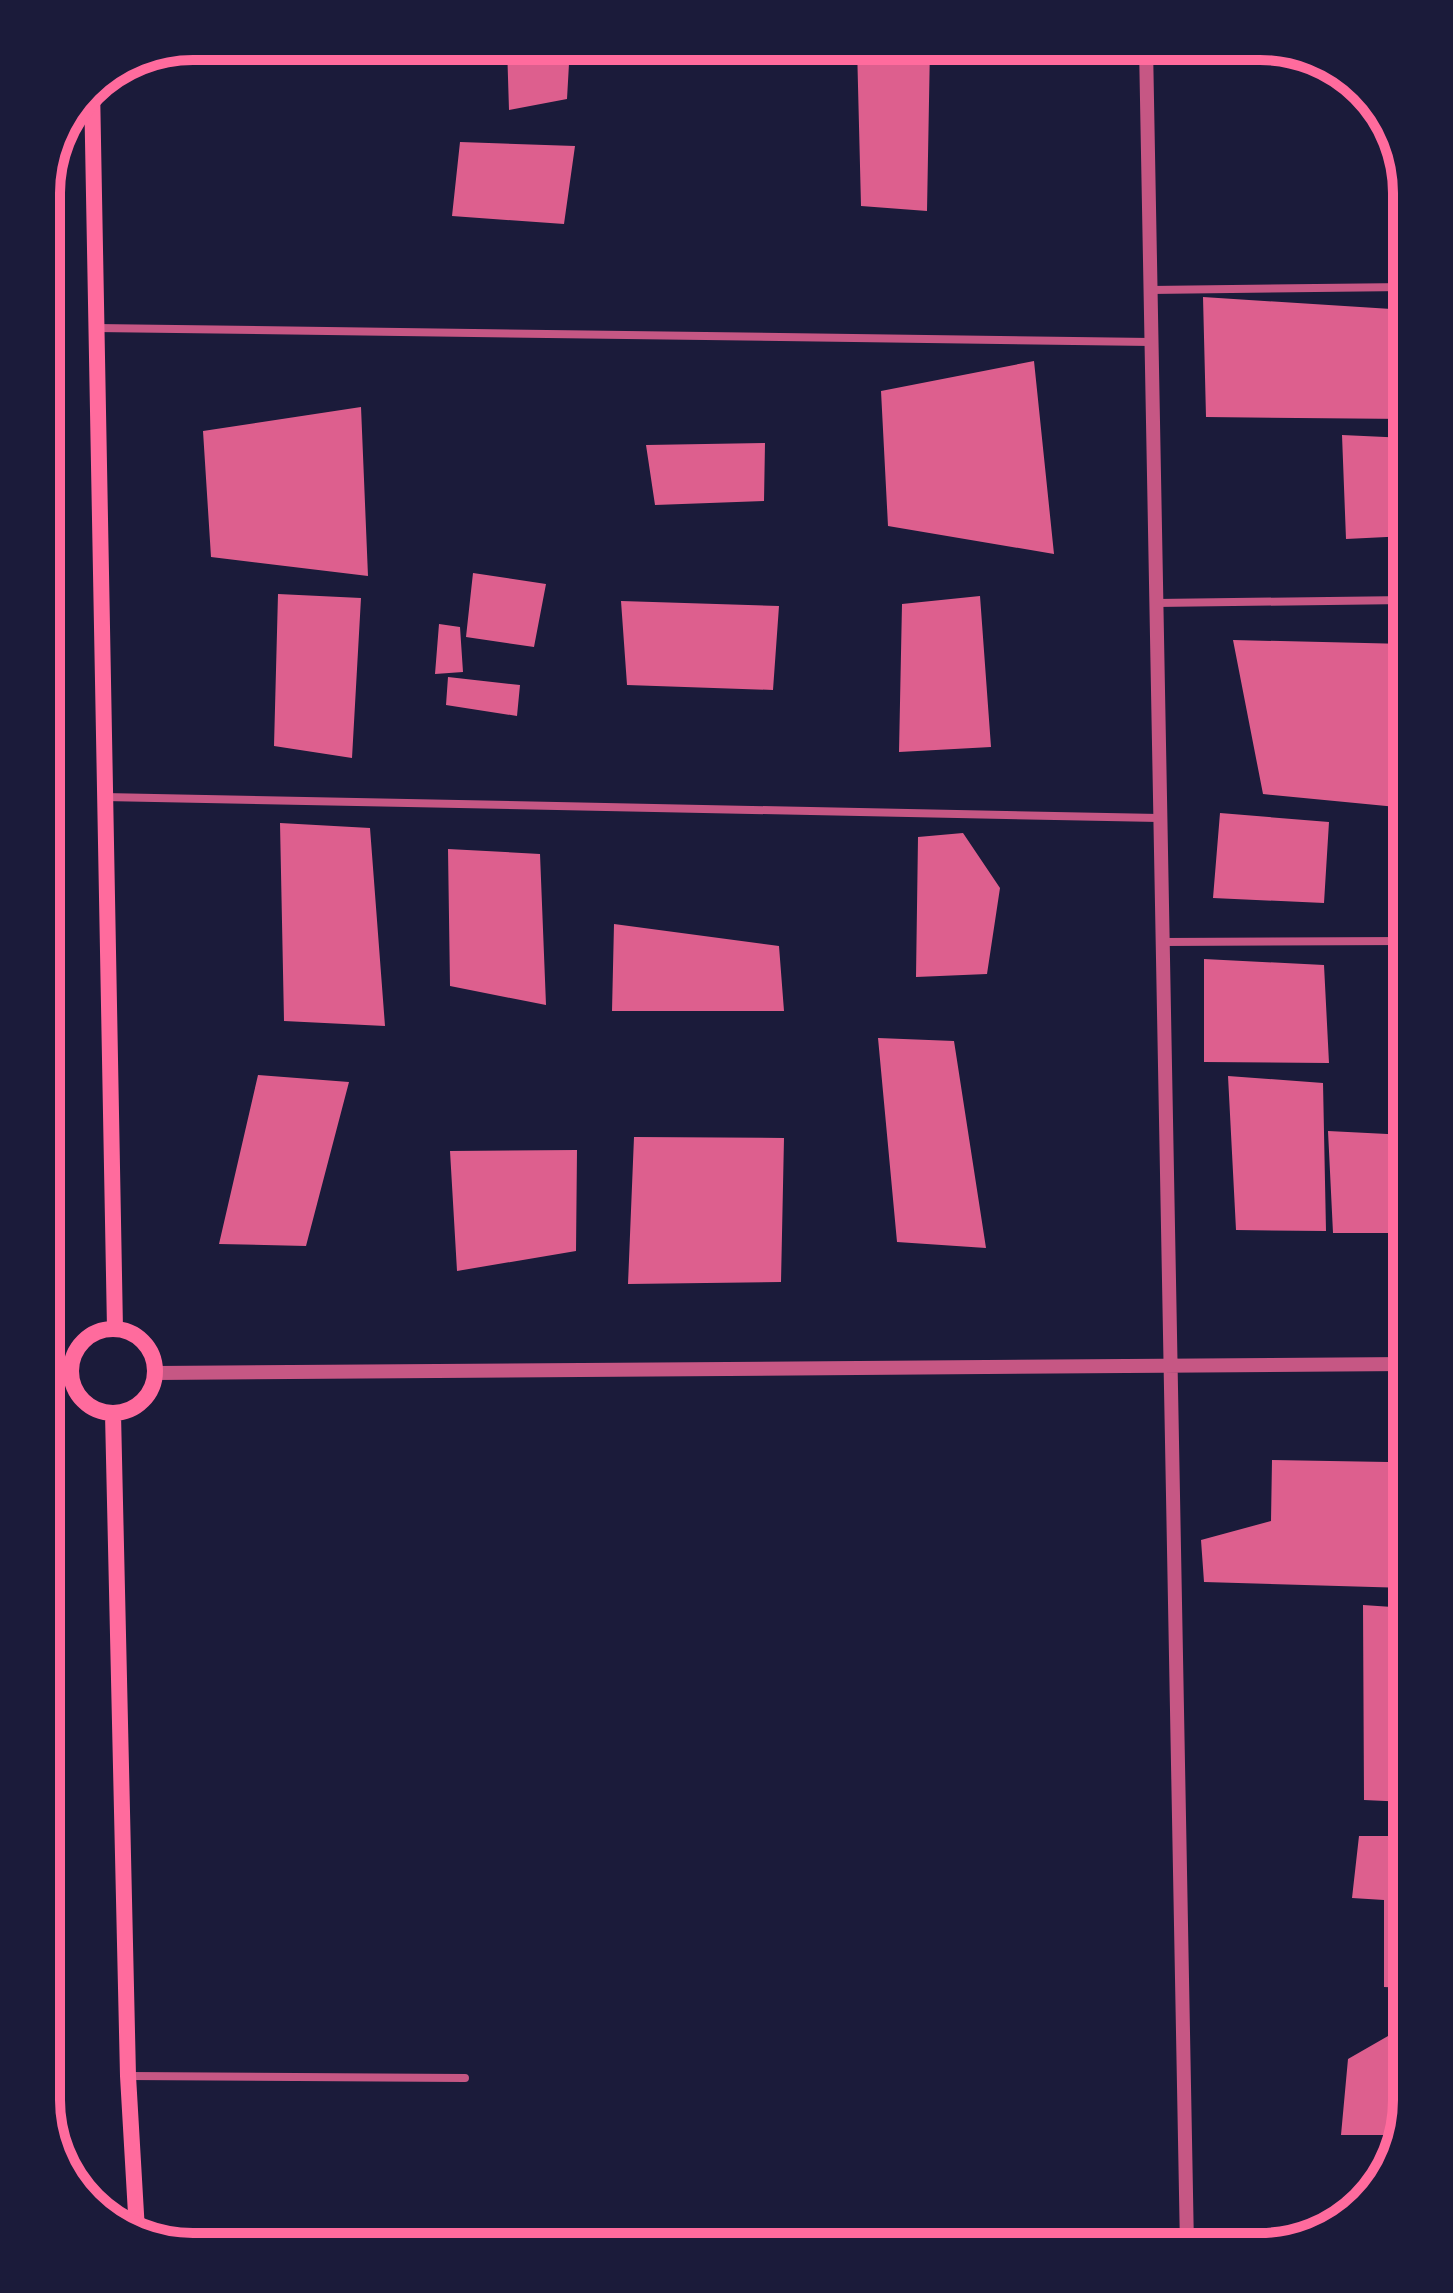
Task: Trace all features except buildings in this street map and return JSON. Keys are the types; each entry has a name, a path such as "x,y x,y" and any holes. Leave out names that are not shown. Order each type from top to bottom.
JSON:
{"main road":[{"path":"92,107 115,1329"},
{"path":"115,1329 136,1335 151,1351 156,1373 150,1394 134,1408 113,1414 93,1408 78,1394 71,1375 73,1357 83,1342 97,1332 115,1329"},
{"path":"113,1414 128,2076 136,2220"}],"street":[{"path":"1146,60 1187,2233"},
{"path":"1150,290 1393,287"},
{"path":"95,328 1151,342"},
{"path":"1156,603 1393,600"},
{"path":"104,797 1159,818"},
{"path":"1162,942 1393,941"},
{"path":"156,1373 1393,1364"},
{"path":"60,1375 71,1375"},
{"path":"128,2076 465,2078"}]}
